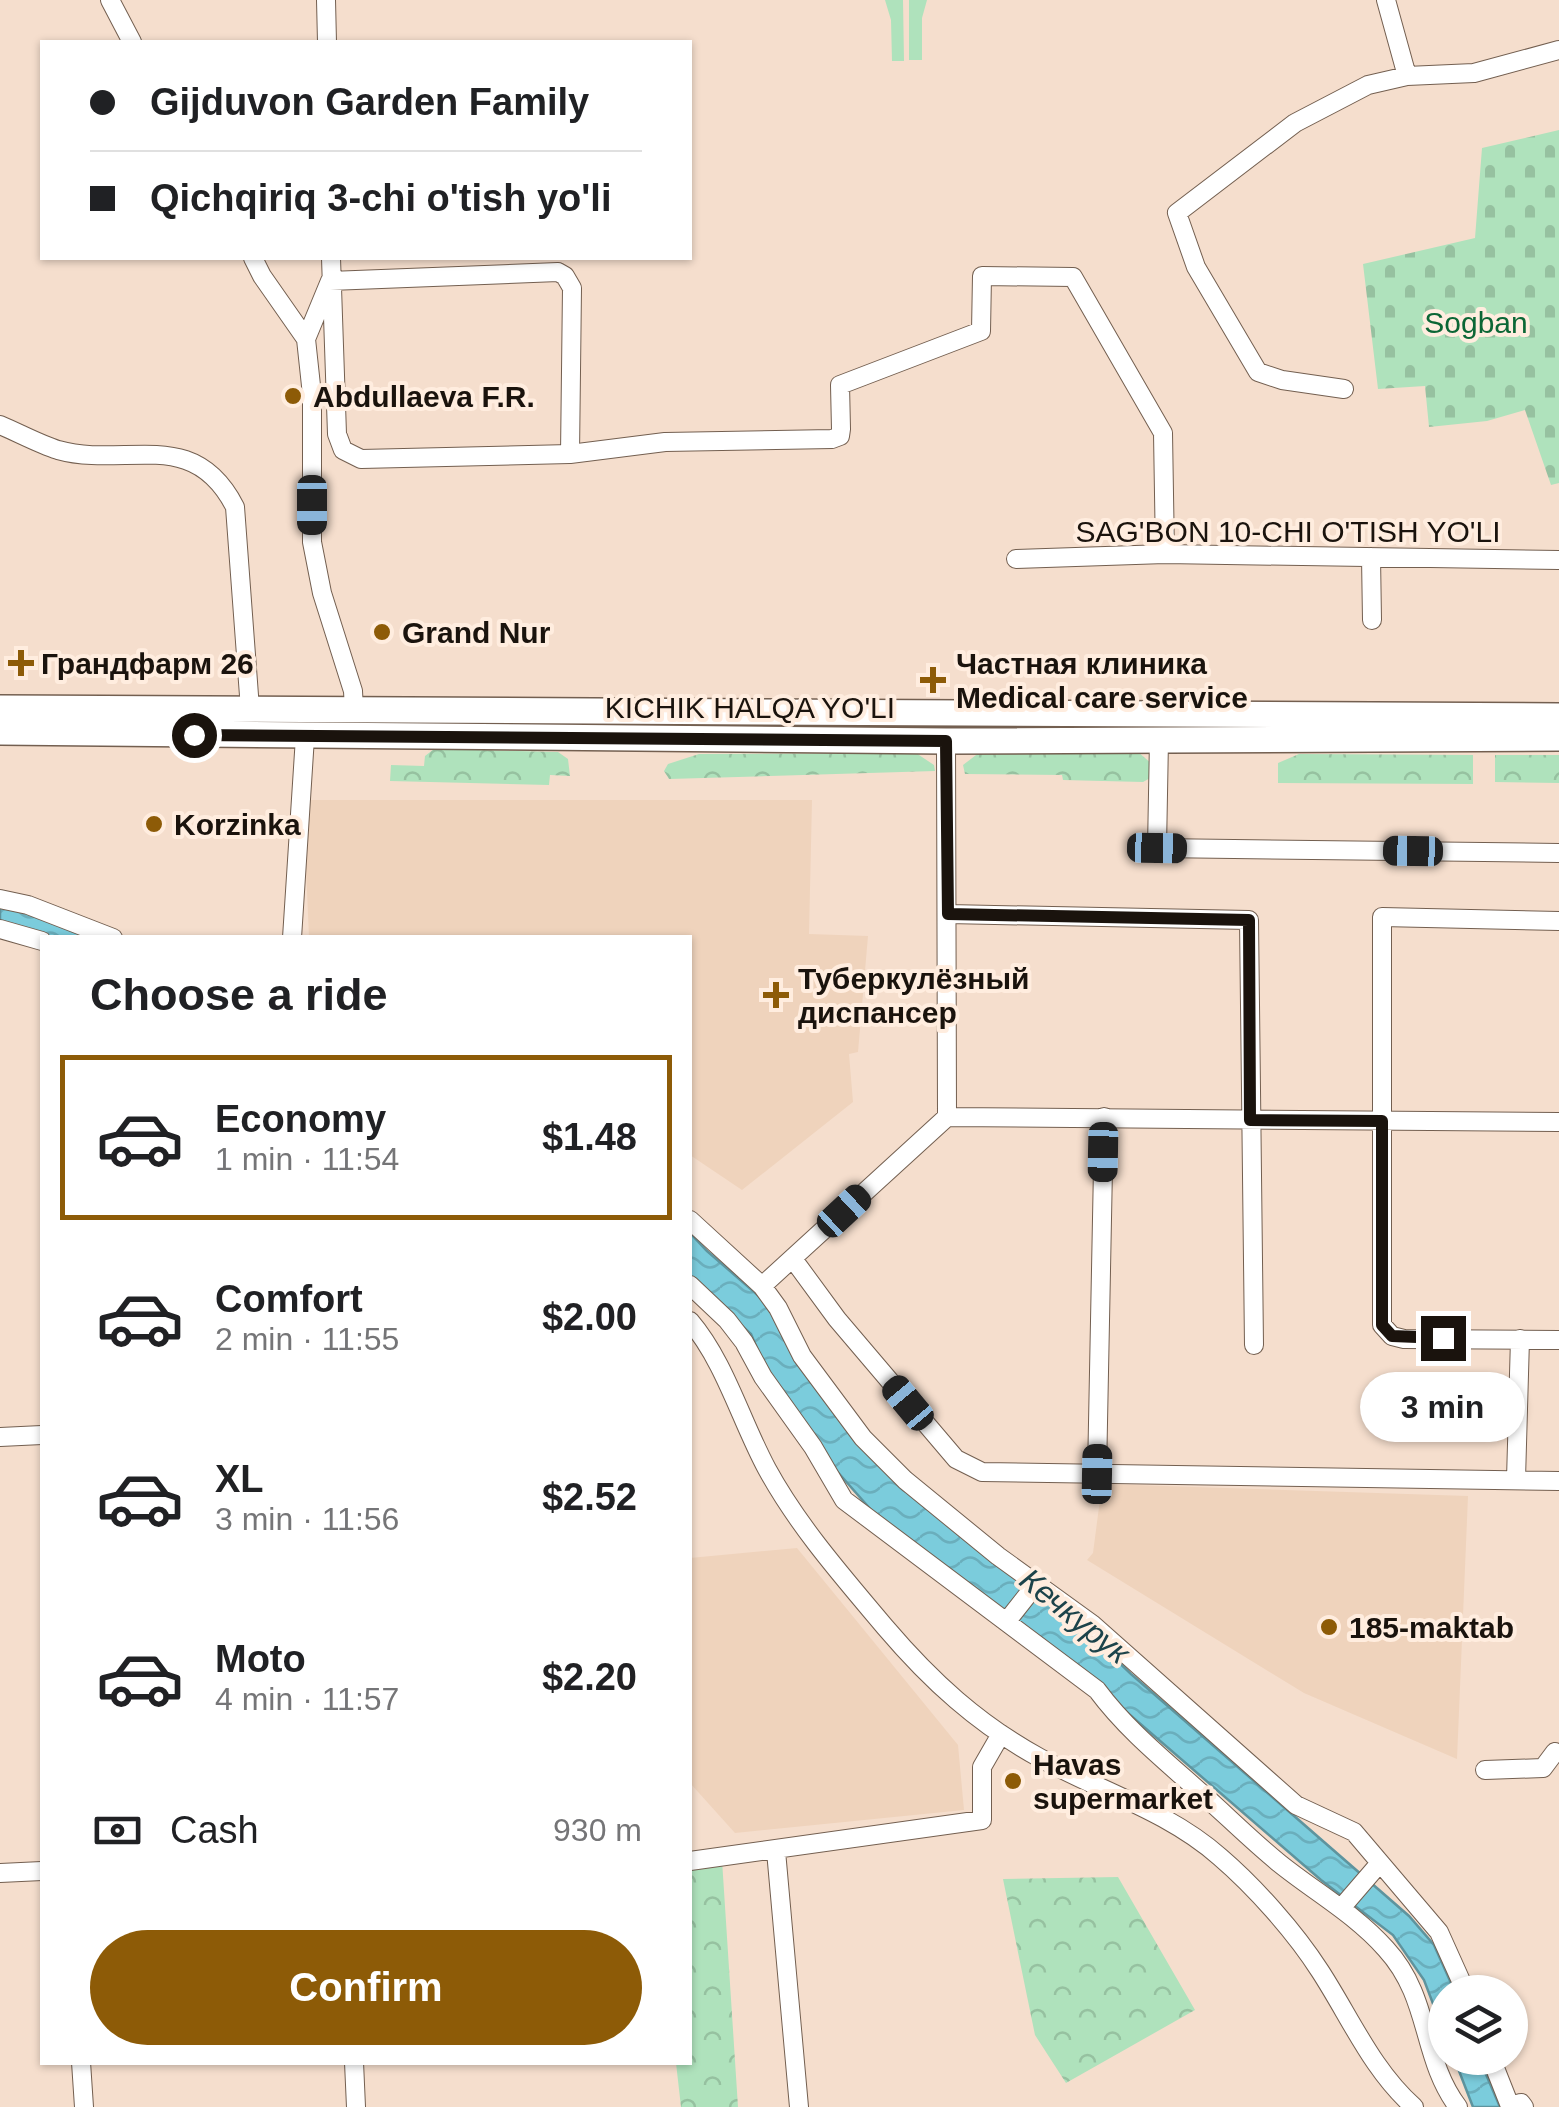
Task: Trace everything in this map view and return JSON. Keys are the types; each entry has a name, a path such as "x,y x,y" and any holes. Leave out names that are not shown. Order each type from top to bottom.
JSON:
{"highway":[{"name":"KICHIK HALQA YO'LI","path":"0,708 114,722 304,736 744,740 1159,740 1468,726 1559,716"},
{"name":"KICHIK HALQA YO'LI","path":"0,732 250,710 354,710 744,712 1468,726 1559,738"},
{"path":"744,712 744,740"}],"street":[{"path":"110,0 131,40"},
{"path":"326,0 327,40"},
{"path":"1386,0 1407,76"},
{"path":"1344,389 1282,380 1258,372 1196,267 1177,213 1295,123 1368,86 1407,76 1474,73 1559,50"},
{"path":"254,260 306,339"},
{"path":"330,260 337,434 343,450 360,458 570,454 664,442 832,439 840,436 840,385 981,332 982,276 1073,278 1163,433 1166,554"},
{"path":"330,281 558,272 565,276 572,288 570,454"},
{"path":"330,281 306,339 312,395 312,542 322,593 353,691 354,710"},
{"path":"0,425 59,450 168,454 195,464 218,481 235,507 250,710"},
{"name":"SAG'BON 10-CHI O'TISH YO'LI","path":"1016,559 1166,554 1559,560"},
{"path":"1370,556 1372,620"},
{"path":"292,935 304,736"},
{"path":"1159,740 1157,848 1559,854"},
{"path":"946,741 947,1117"},
{"path":"0,898 105,935"},
{"path":"948,914 1249,920 1254,1345"},
{"path":"1559,920 1382,917 1382,1325 1392,1336 1404,1338 1559,1340"},
{"path":"0,928 40,940"},
{"path":"762,1286 947,1117 1559,1122"},
{"path":"1097,1474 1104,1117"},
{"path":"692,1222 762,1286 802,1356 863,1438 905,1480 1092,1624 1296,1805 1354,1832 1439,1932 1458,1975"},
{"path":"793,1259 837,1319 956,1459 982,1472 1559,1480"},
{"path":"692,1287 744,1342 844,1500 1097,1690 1120,1720 1279,1862 1342,1907 1403,1968 1421,2006 1439,2071 1458,2107"},
{"path":"692,1324 706,1342 765,1465 792,1510 886,1628 951,1698 1001,1734 1167,1820 1221,1858 1318,1967 1385,2079 1414,2107"},
{"path":"1516,1479 1520,1339"},
{"path":"0,1437 40,1435"},
{"path":"1007,1620 1037,1583"},
{"path":"692,1861 982,1820 982,1767 1001,1734"},
{"path":"1484,1770 1543,1768 1555,1752"},
{"path":"776,1851 799,2107"},
{"path":"1342,1907 1380,1864"},
{"path":"0,1873 40,1871"},
{"path":"81,2065 84,2107"},
{"path":"354,2065 356,2107"},
{"path":"1498,2075 1510,2107 1521,2103 1524,2107"}],"shaded area":[{"name":"Туберкулёзный диспансер","path":"303,800 812,800 809,934 868,936 858,1052 849,1054 853,1102 742,1190 692,1156 692,935 309,935"},
{"name":"185-maktab","path":"1102,1484 1468,1496 1457,1759 1304,1693 1087,1560 1093,1553"},
{"path":"797,1548 958,1745 964,1810 735,1833 692,1785 692,1558"}],"green space":[{"path":"885,0 903,0 904,61 892,61 891,20"},
{"path":"909,0 927,0 922,18 922,60 909,60"},
{"name":"Sogban","path":"1559,130 1559,483 1551,485 1525,410 1487,421 1429,427 1425,386 1378,389 1363,264 1475,238 1482,148"},
{"path":"765,721 1450,721 1450,730 765,730"},
{"path":"434,749 558,752 568,759 570,776 550,775 549,785 390,781 391,765 424,766 425,756"},
{"path":"980,752 1138,752 1152,764 1152,777 1143,782 1063,780 1062,775 965,774 963,765"},
{"path":"916,753 934,765 935,771 669,779 664,771 668,764 699,754"},
{"path":"1299,754 1473,755 1473,784 1278,783 1278,763"},
{"path":"1495,755 1559,755 1559,783 1495,782"},
{"path":"722,1860 738,2107 681,2107 676,2065 692,2065 692,1861"},
{"path":"1118,1877 1195,2010 1066,2083 1035,2035 1003,1879"}],"water":[{"path":"0,904 95,935 40,937 0,925"},
{"path":"692,1235 776,1311 861,1443 1054,1600 1131,1674 1409,1916 1434,1945 1447,1975 1428,1975 1428,1990 1393,1935 1321,1880 1100,1689 887,1528 835,1469 768,1374 751,1334 692,1281"},
{"path":"1461,2075 1486,2075 1500,2107 1473,2107"}],"place":[{"name":"Abdullaeva F.R.","path":"293,396"},
{"name":"Grand Nur","path":"382,632"},
{"name":"Грандфарм 26","path":"21,663"},
{"name":"Частная клиника Medical care service","path":"933,680"},
{"name":"Korzinka","path":"154,824"},
{"name":"Туберкулёзный диспансер","path":"776,995"},
{"name":"185-maktab","path":"1329,1627"},
{"name":"Havas supermarket","path":"1013,1781"}],"route":[{"path":"194,735 946,741 948,914 1249,920 1250,1120 1382,1121 1382,1325 1392,1336 1443,1338"}],"water label":[{"name":"Кечкурук","path":"1075,1616"}]}
